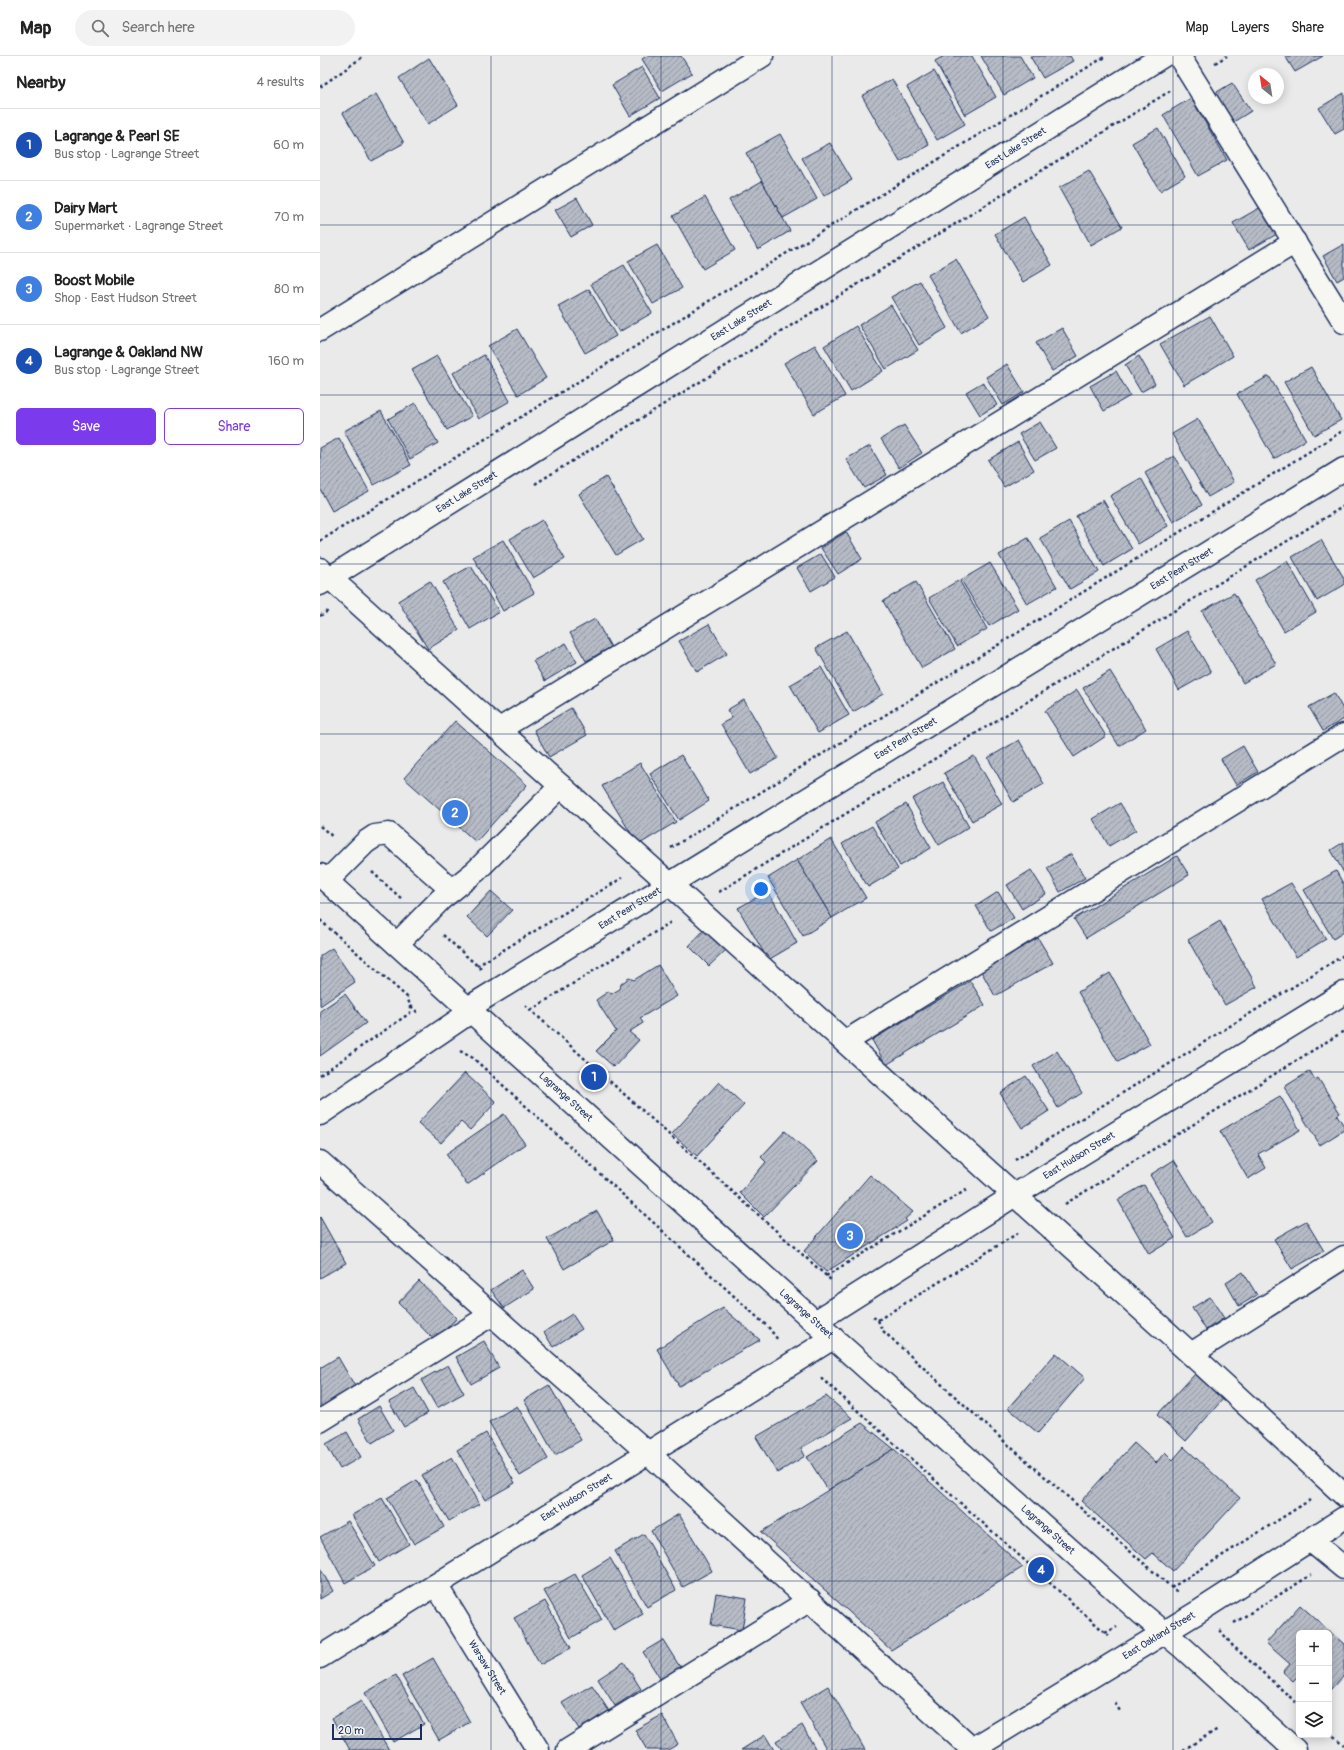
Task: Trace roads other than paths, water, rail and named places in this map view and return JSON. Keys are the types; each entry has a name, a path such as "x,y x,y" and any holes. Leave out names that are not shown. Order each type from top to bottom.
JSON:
{"street":[{"path":"320,330 762,56"},
{"name":"East Lake Street","path":"323,577 1163,56"},
{"path":"1179,56 1344,322"},
{"path":"498,730 1295,242"},
{"name":"East Pearl Street","path":"320,1114 439,1033 470,1010 1344,469"},
{"path":"323,577 350,598 672,884 1339,1490"},
{"path":"845,1042 1344,735"},
{"path":"397,944 452,890 476,871 561,786"},
{"path":"323,878 375,836 389,834 452,890"},
{"name":"Lagrange Street","path":"323,878 815,1322 1295,1750"},
{"name":"East Hudson Street","path":"815,1322 1015,1195 1344,993"},
{"path":"320,1162 648,1453 972,1750"},
{"path":"1191,1354 1344,1257"},
{"path":"320,1421 491,1315"},
{"name":"East Hudson Street","path":"320,1657 833,1338"},
{"name":"East Oakland Street","path":"972,1750 1164,1632 1344,1518"},
{"path":"1310,1540 1339,1564"},
{"name":"Warsaw Street","path":"436,1585 538,1750"},
{"path":"568,1750 810,1600"}],"place":[{"name":"Dairy Mart","path":"455,813"},
{"name":"Lagrange & Pearl SE","path":"594,1077"},
{"name":"Boost Mobile","path":"850,1236"},
{"name":"Lagrange & Oakland NW","path":"1041,1570"}]}
